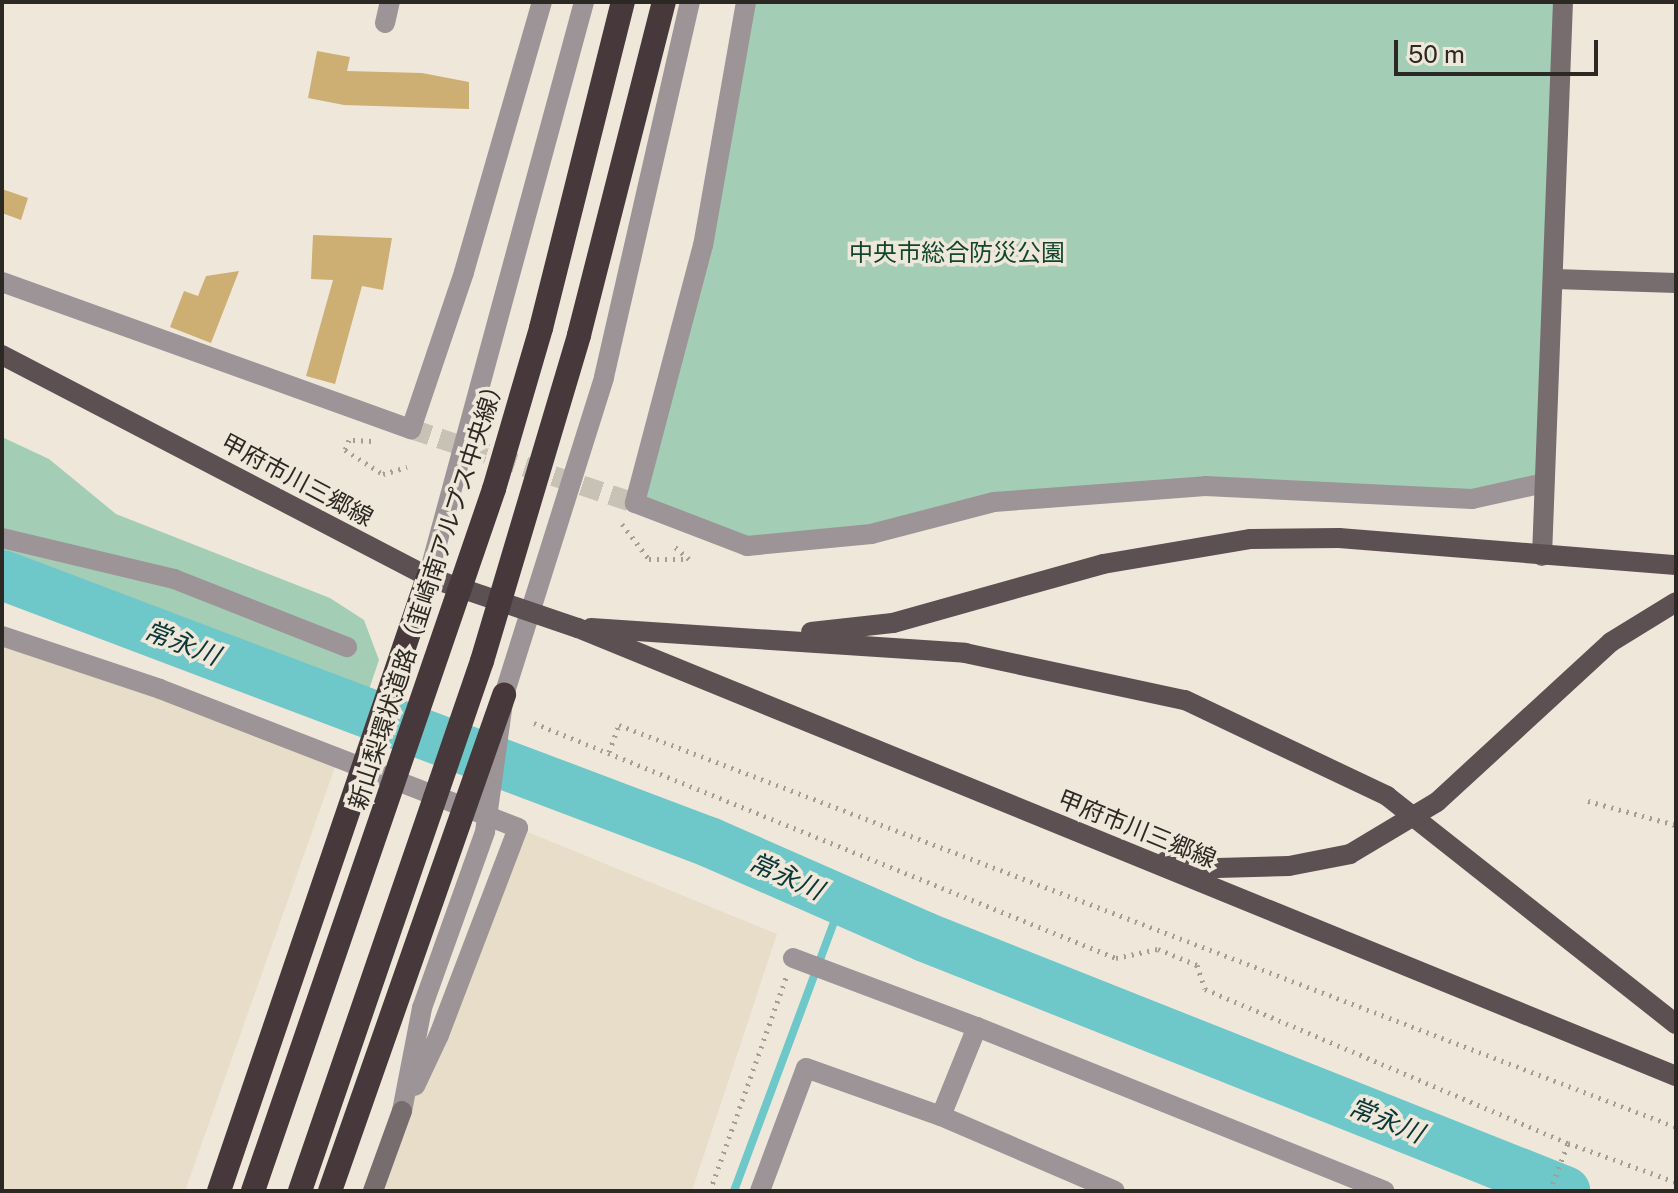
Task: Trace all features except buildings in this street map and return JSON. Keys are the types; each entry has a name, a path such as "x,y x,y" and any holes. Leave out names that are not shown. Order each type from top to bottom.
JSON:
{"highway":[{"name":"新山梨環状道路（韮崎南アルプス中央線）","path":"253,1191 494,489 541,328 623,2"},
{"path":"300,1191 507,578 579,335 664,2"},
{"path":"219,1191 404,657 428,577"},
{"path":"330,1191 504,695"}],"main road":[{"name":"甲府市川三郷線","path":"2,355 428,577 578,628 1676,1076"},
{"name":"甲府市川三郷線","path":"739,639 893,623 1103,564 1251,539 1339,538 1676,565"},
{"path":"1134,856 1217,868 1289,866 1350,854 1387,835 1437,802 1611,642 1676,602"},
{"name":"甲府市川三郷線","path":"578,628 965,653 1185,700 1387,796 1676,1024"}],"street":[{"path":"385,23 390,2"},
{"path":"2,282 411,429 464,272 542,2"},
{"path":"428,577 584,2"},
{"path":"402,1111 422,1008 485,832 504,695 604,377 690,2"},
{"path":"746,2 703,245 635,503 747,546 871,534 1009,501 1205,486 1472,499 1544,483"},
{"path":"1542,556 1555,279 1563,2"},
{"path":"1555,279 1676,283"},
{"path":"2,538 174,579 347,647"},
{"path":"2,636 160,689 518,828 439,1035 402,1111 373,1191"},
{"path":"793,958 977,1027 1384,1191"},
{"path":"941,1116 977,1027"},
{"path":"760,1191 806,1068 941,1116 1115,1191"}],"path":[{"path":"385,441 349,440 345,450 383,474 407,467"},
{"path":"621,523 649,559 689,559 653,527 659,512"},
{"path":"534,723 1116,958 1158,949 1197,965 1205,989 1568,1143 1676,1182"},
{"path":"609,752 619,725 1676,1127"},
{"path":"1588,801 1676,825"},
{"path":"710,1191 793,958"},
{"path":"1550,1191 1568,1143"}],"shaded area":[{"path":"2,646 340,753 185,1191 2,1191"},
{"path":"518,828 777,934 692,1191 373,1191"}],"green space":[{"name":"中央市総合防災公園","path":"746,2 1563,2 1544,483 1472,499 1205,486 994,502 747,546 635,503 703,245"},
{"path":"2,437 49,459 116,514 330,598 364,620 379,660 366,698 2,564"}],"waterway":[{"name":"常永川","path":"2,575 709,842 925,937 1565,1191"},
{"path":"734,1191 842,900"}],"tunnel":[{"path":"411,429 635,503"}]}
